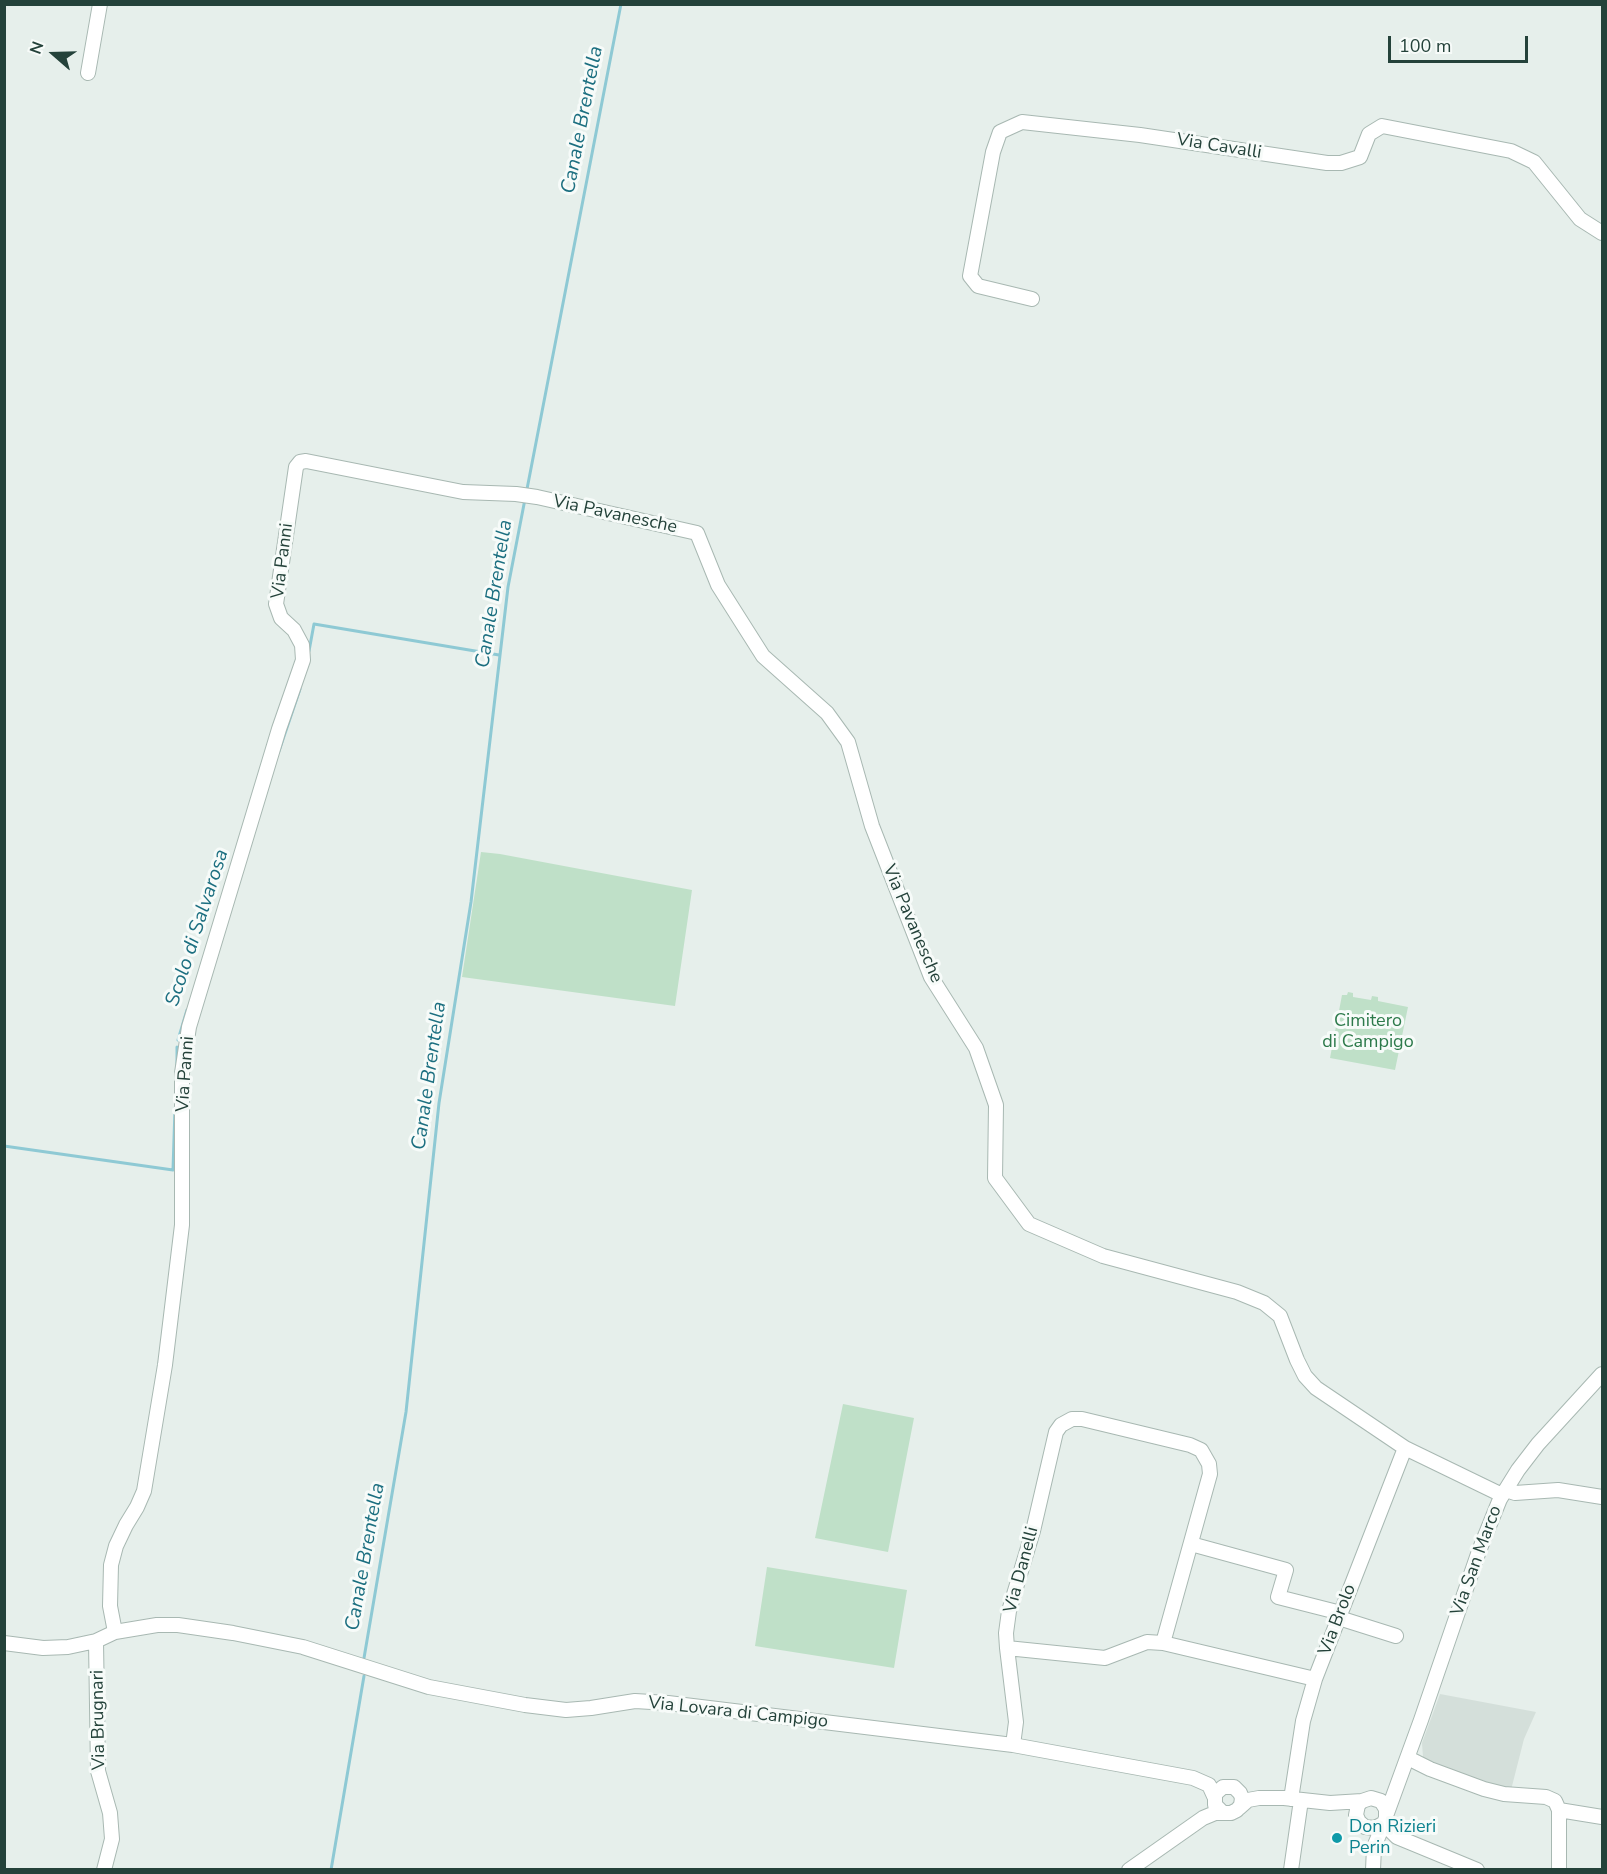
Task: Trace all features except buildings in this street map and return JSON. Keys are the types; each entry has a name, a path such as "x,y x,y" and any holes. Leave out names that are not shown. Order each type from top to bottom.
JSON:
{"street":[{"path":"88,73 100,4"},
{"name":"Via Cavalli","path":"1032,299 978,286 970,276 993,152 1000,132 1022,122 1140,135 1327,163 1341,163 1360,157 1369,134 1383,126 1511,151 1534,162 1580,219 1602,233"},
{"name":"Via Pavanesche","path":"300,462 306,461 463,492 537,497 697,533 718,585 763,656 827,713 848,742 872,826 931,977 976,1048 996,1106 996,1178 1029,1224 1103,1256 1237,1292 1264,1303 1280,1316 1297,1360 1305,1376 1316,1388 1405,1448 1504,1492"},
{"name":"Via Panni","path":"115,1632 110,1606 111,1565 116,1546 144,1491 170,1330 182,1225 182,1073 189,1027 279,729 303,660 302,645 294,630 281,618 276,604 296,467 300,462"},
{"name":"Via San Marco","path":"1375,1823 1408,1758 1482,1543 1504,1492 1538,1444 1602,1374"},
{"name":"Via Danelli","path":"1013,1745 1016,1722 1006,1633 1011,1602 1033,1531 1056,1432 1067,1421 1077,1418 1201,1450 1209,1464 1210,1474 1191,1544"},
{"name":"Via Brolo","path":"1291,1869 1292,1799 1303,1721 1316,1679 1405,1448"},
{"path":"1504,1492 1558,1490 1602,1497"},
{"path":"1164,1643 1191,1544 1286,1570 1278,1598 1340,1615 1396,1636"},
{"name":"Via Lovara di Campigo","path":"4,1643 43,1648 68,1647 96,1641 115,1632 157,1625 178,1625 303,1647 429,1687 544,1707 566,1710 635,1701 668,1703 1013,1745 1207,1779 1231,1787 1292,1799 1325,1803 1367,1799"},
{"name":"Via Brugnari","path":"96,1641 98,1771 110,1813 112,1839 104,1869"},
{"path":"1007,1648 1105,1658 1147,1642 1164,1643 1316,1679"},
{"path":"1408,1758 1433,1770 1492,1791 1546,1797 1555,1801 1559,1810 1559,1869"},
{"name":"Via San Marco","path":"1367,1799 1384,1791 1400,1775"},
{"name":"Via Lovara di Campigo","path":"1193,1778 1209,1785 1214,1791 1217,1804"},
{"path":"1129,1869 1211,1815 1217,1804 1221,1788 1231,1787 1241,1795 1242,1802 1239,1808 1231,1813 1217,1804"},
{"name":"Via Lovara di Campigo","path":"1239,1808 1253,1798 1292,1799"},
{"path":"1373,1869 1374,1852 1371,1837 1375,1823 1386,1809 1381,1801 1367,1799 1356,1809 1375,1823 1389,1829 1397,1837 1477,1869"},
{"name":"Via Lovara di Campigo","path":"1325,1803 1375,1823"},
{"path":"1559,1810 1602,1817"}],"shaded area":[{"path":"1440,1694 1536,1712 1524,1739 1511,1790 1484,1784 1428,1762 1423,1757 1422,1743"}],"green space":[{"path":"481,852 692,890 675,1006 462,977"},
{"name":"Cimitero di Campigo","path":"1348,992 1353,993 1353,997 1371,1000 1372,996 1378,997 1378,1001 1408,1007 1395,1070 1330,1058 1342,995 1347,995"},
{"path":"843,1404 914,1418 888,1552 815,1538"},
{"path":"767,1567 907,1590 894,1668 755,1646"}],"waterway":[{"name":"Canale Brentella","path":"527,489 621,4"},
{"name":"Canale Brentella","path":"364,1658 406,1412 439,1103 471,902 508,587 525,499"},
{"name":"Scolo di Salvarosa","path":"309,651 314,624 499,655"},
{"name":"Scolo di Salvarosa","path":"279,751 300,689"},
{"name":"Scolo di Salvarosa","path":"178,1040 187,1010"},
{"name":"Scolo di Salvarosa","path":"177,1047 177,1066"},
{"name":"Scolo di Salvarosa","path":"4,1146 173,1170 175,1108"},
{"name":"Canale Brentella","path":"331,1870 364,1676"}],"place":[{"name":"Don Rizieri Perin","path":"1337,1838"}]}
